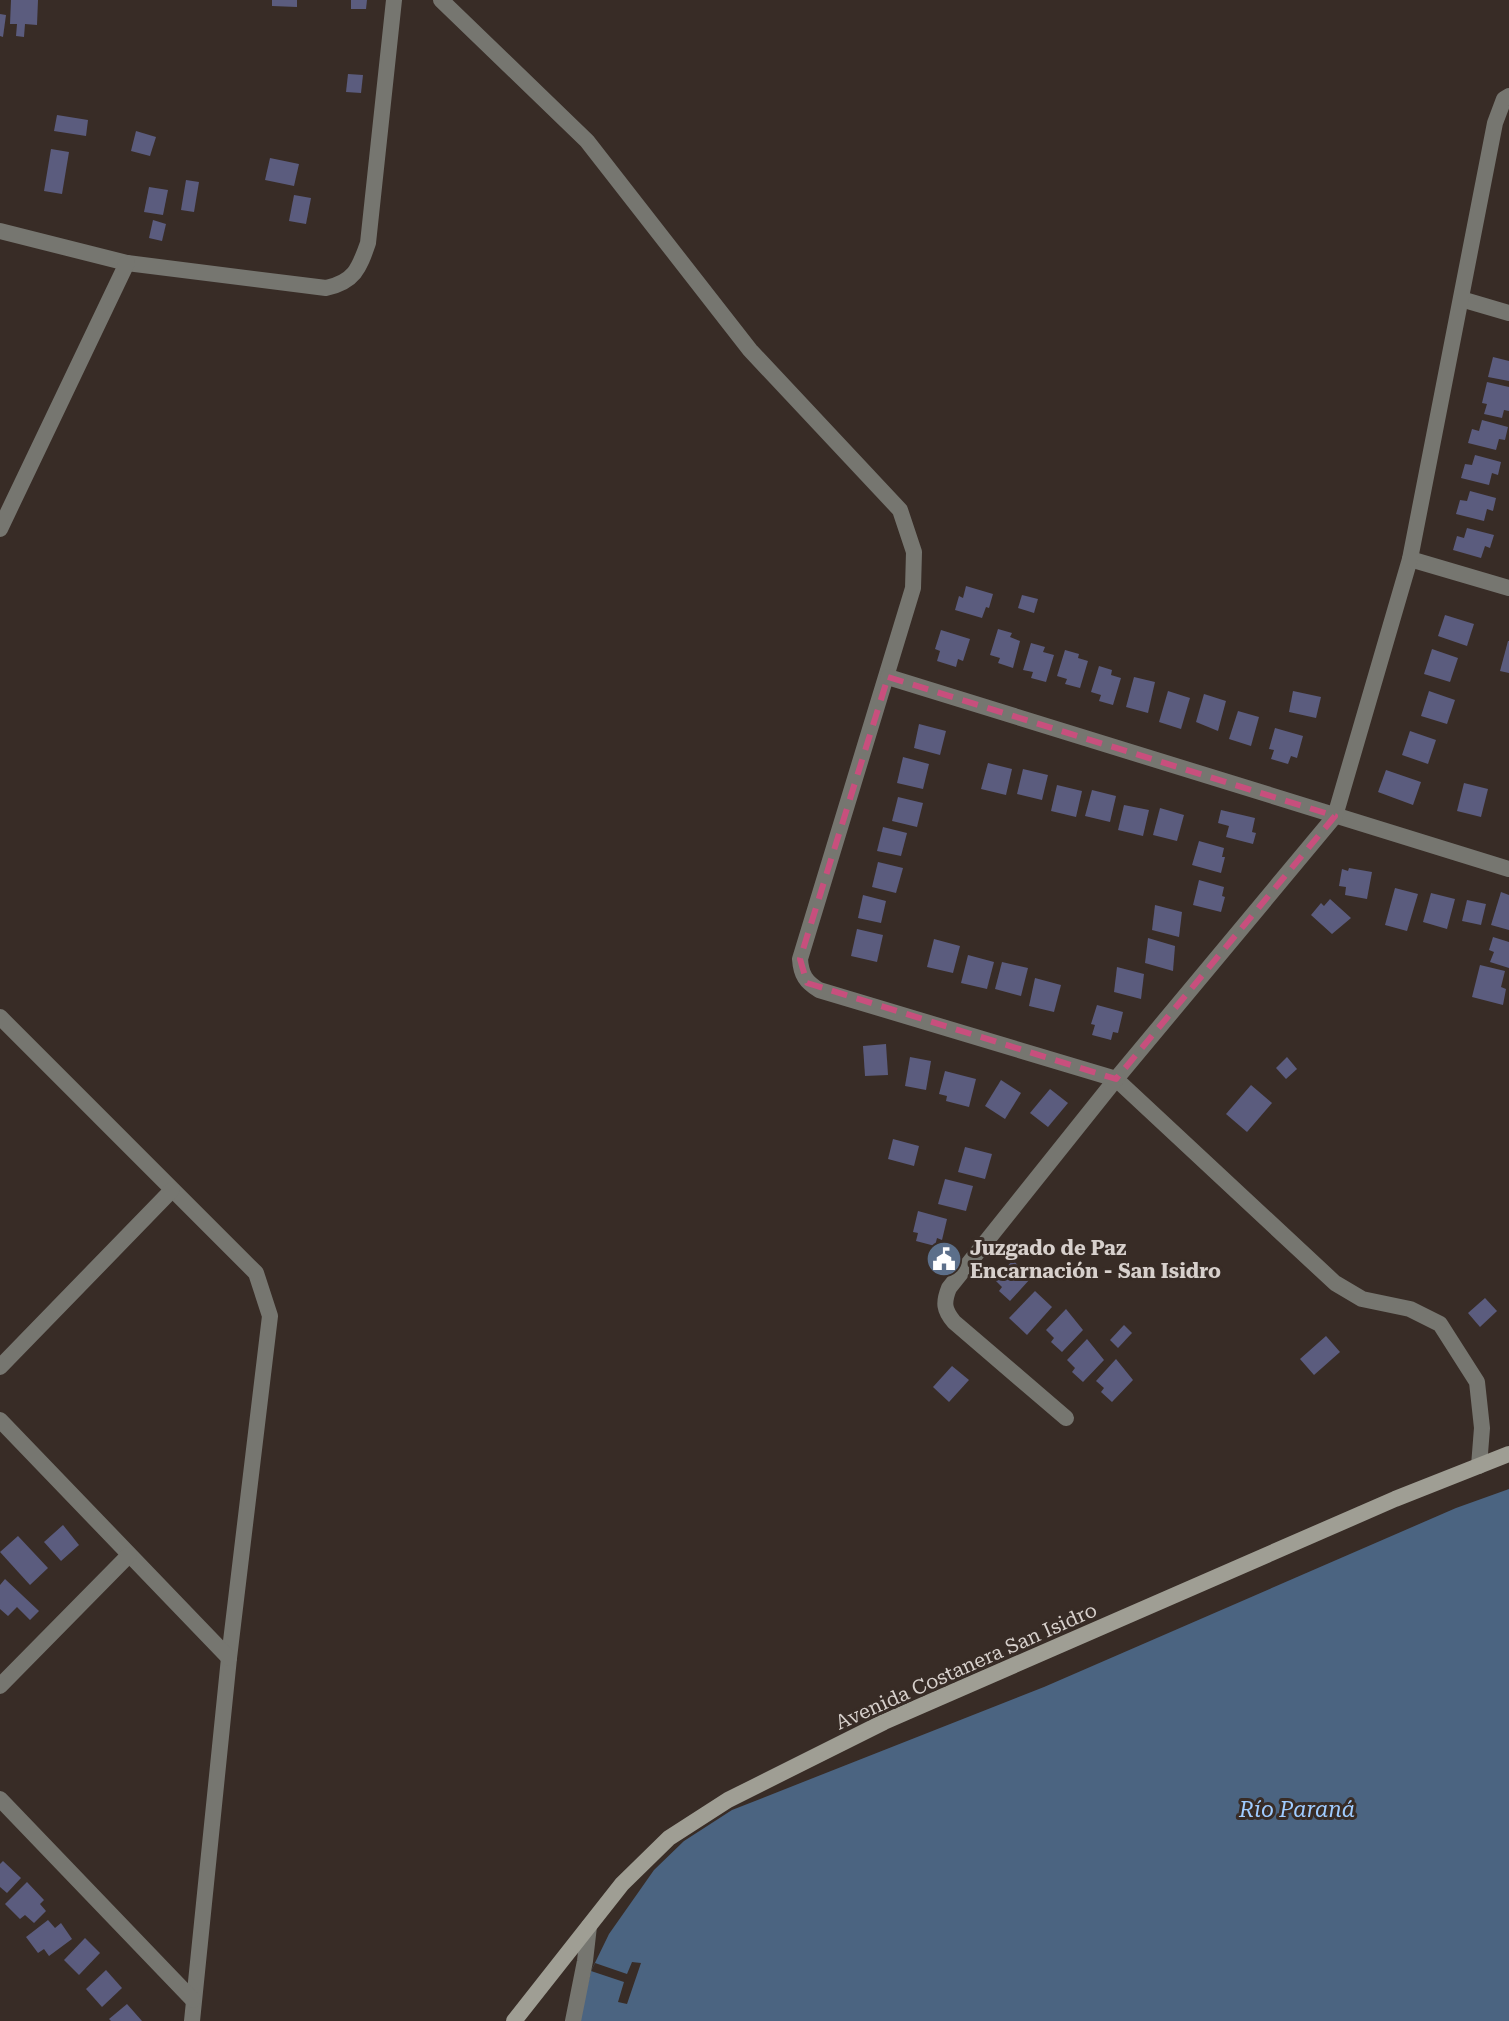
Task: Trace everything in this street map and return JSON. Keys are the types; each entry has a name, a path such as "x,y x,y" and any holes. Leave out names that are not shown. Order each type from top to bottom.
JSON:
{"main road":[{"name":"Avenida Costanera San Isidro","path":"514,2021 622,1884 669,1838 728,1800 884,1722 1395,1499 1509,1454"}],"street":[{"path":"0,231 127,263 326,288 344,284 360,266 368,243 394,0"},
{"path":"441,0 587,141 750,350 900,510 914,552 913,588 800,959 800,971 807,983 819,990 1116,1079 1335,1283 1362,1299 1410,1309 1440,1324 1477,1382 1482,1428 1479,1466"},
{"path":"1066,1418 954,1322 945,1311 945,1299 949,1288 1116,1079 1335,816 1410,559 1495,123 1504,99 1509,96"},
{"path":"0,529 127,263"},
{"path":"1461,299 1509,313"},
{"path":"1410,559 1509,588"},
{"path":"888,677 1509,869"},
{"path":"0,1017 256,1273 270,1316 229,1658 192,2021"},
{"path":"0,1367 172,1190"},
{"path":"0,1420 229,1658"},
{"path":"0,1686 129,1555"},
{"path":"0,1799 193,2000"},
{"path":"573,2021 589,1926"}],"highlighted area":[{"path":"888,677 1335,816 1116,1079 807,983 800,959"}],"water":[{"name":"Río Paraná","path":"1509,1489 1509,2021 579,2021 591,1971 609,1934 654,1870 684,1841 732,1810 1044,1687 1456,1508"}],"pier":[{"path":"632,1962 641,1963 627,2004 618,2002 624,1982 591,1971 595,1963 627,1974"}],"building":[{"path":"11,0 38,0 37,25 25,24 24,37 16,36 17,24 10,24"},
{"path":"272,0 297,0 297,7 272,6"},
{"path":"351,0 367,0 366,9 351,9"},
{"path":"0,14 6,15 3,37 0,36"},
{"path":"348,74 363,75 361,93 346,92"},
{"path":"57,115 88,120 86,136 54,131"},
{"path":"136,131 156,137 150,156 131,151"},
{"path":"51,149 69,152 62,194 44,191"},
{"path":"270,158 299,164 294,186 265,180"},
{"path":"186,180 199,182 194,212 181,210"},
{"path":"149,187 168,190 163,215 144,212"},
{"path":"294,195 311,198 306,224 289,221"},
{"path":"153,220 166,224 162,241 149,238"},
{"path":"1493,357 1509,361 1509,381 1488,377"},
{"path":"1487,382 1509,387 1509,411 1504,410 1502,418 1484,414 1487,404 1482,403"},
{"path":"1482,420 1508,427 1505,440 1499,439 1496,450 1468,443 1472,429 1479,431"},
{"path":"1475,455 1501,462 1498,475 1492,473 1489,485 1461,478 1465,464 1472,465"},
{"path":"1470,491 1496,498 1493,511 1487,509 1484,521 1456,514 1460,500 1467,501"},
{"path":"1467,528 1494,535 1490,548 1485,546 1481,558 1453,550 1457,536 1464,538"},
{"path":"966,586 993,594 982,618 955,610"},
{"path":"1022,595 1038,599 1034,613 1018,608"},
{"path":"1445,615 1474,624 1467,646 1438,636"},
{"path":"998,629 1012,633 1010,637 1020,641 1013,668 998,663 1000,658 990,655"},
{"path":"941,630 970,639 963,661 958,659 956,667 937,661 940,651 935,649"},
{"path":"1509,641 1509,673 1500,671"},
{"path":"1031,643 1045,647 1043,652 1054,655 1046,682 1031,678 1033,672 1023,670"},
{"path":"1432,649 1458,658 1450,682 1424,674"},
{"path":"1065,650 1079,654 1078,658 1088,661 1080,688 1065,684 1067,679 1057,676"},
{"path":"1099,666 1112,670 1111,675 1121,678 1113,705 1099,701 1101,695 1091,692"},
{"path":"1134,677 1155,682 1148,713 1126,707"},
{"path":"1168,691 1190,698 1181,729 1159,722"},
{"path":"1293,691 1321,697 1316,718 1289,712"},
{"path":"1429,691 1455,700 1447,724 1421,716"},
{"path":"1204,694 1226,701 1218,731 1196,722"},
{"path":"1238,711 1259,717 1251,746 1229,739"},
{"path":"919,724 946,731 940,755 914,748"},
{"path":"1275,728 1303,736 1297,758 1291,756 1288,764 1271,759 1274,750 1269,749"},
{"path":"1410,731 1436,740 1428,764 1402,755"},
{"path":"903,757 929,764 923,789 897,783"},
{"path":"988,763 1012,769 1006,795 981,789"},
{"path":"1023,769 1048,775 1042,800 1017,794"},
{"path":"1386,770 1421,782 1413,805 1378,792"},
{"path":"1464,783 1488,789 1481,817 1457,811"},
{"path":"1057,785 1082,791 1076,817 1051,811"},
{"path":"1092,790 1116,796 1110,822 1085,816"},
{"path":"898,797 923,803 917,827 892,821"},
{"path":"1124,805 1149,810 1143,836 1118,830"},
{"path":"1160,808 1184,815 1177,841 1153,835"},
{"path":"1221,810 1255,818 1253,844 1226,837 1229,826 1218,823"},
{"path":"883,827 907,833 901,856 877,851"},
{"path":"1199,841 1224,848 1221,873 1192,865"},
{"path":"878,862 903,868 896,893 872,887"},
{"path":"1349,868 1372,872 1367,899 1345,895 1346,887 1339,886 1342,869 1348,871"},
{"path":"1199,880 1224,887 1221,912 1193,905"},
{"path":"1395,888 1418,894 1407,931 1385,925"},
{"path":"1501,892 1509,895 1509,930 1491,925"},
{"path":"1431,893 1455,899 1447,929 1423,922"},
{"path":"863,895 886,901 881,923 858,918"},
{"path":"1330,899 1351,918 1332,934 1311,915 1321,903 1324,906"},
{"path":"1467,900 1486,904 1481,925 1462,921"},
{"path":"1155,905 1182,912 1179,937 1152,930"},
{"path":"857,929 883,935 877,962 851,956"},
{"path":"1493,937 1509,942 1509,968 1490,962 1494,952 1489,950"},
{"path":"1148,938 1175,946 1173,971 1145,963"},
{"path":"934,939 960,946 953,973 927,967"},
{"path":"968,955 994,962 987,989 961,983"},
{"path":"1002,962 1028,968 1021,996 995,989"},
{"path":"1480,965 1505,971 1501,987 1506,989 1503,1005 1472,997"},
{"path":"1117,967 1144,974 1141,999 1114,992"},
{"path":"1035,978 1061,985 1054,1012 1029,1006"},
{"path":"1097,1005 1123,1012 1118,1033 1113,1032 1111,1040 1092,1035 1095,1025 1091,1024"},
{"path":"886,1044 888,1075 865,1076 863,1046"},
{"path":"910,1057 931,1061 926,1090 905,1086"},
{"path":"1287,1057 1297,1069 1286,1079 1276,1068"},
{"path":"945,1071 976,1079 969,1107 946,1101 947,1096 939,1094"},
{"path":"1001,1080 1021,1093 1005,1119 985,1106"},
{"path":"1251,1085 1272,1103 1247,1132 1226,1114"},
{"path":"1050,1089 1068,1103 1048,1127 1030,1113"},
{"path":"893,1139 919,1146 914,1166 888,1159"},
{"path":"965,1147 992,1154 985,1179 958,1172"},
{"path":"945,1179 973,1186 966,1211 938,1204"},
{"path":"918,1211 947,1219 942,1240 937,1238 935,1246 916,1241 918,1233 913,1232"},
{"path":"1013,1260 1030,1279 1010,1301 999,1291 1002,1287 995,1280"},
{"path":"1035,1291 1052,1307 1027,1335 1009,1318"},
{"path":"1485,1298 1497,1311 1480,1327 1468,1313"},
{"path":"1066,1309 1083,1330 1062,1352 1051,1342 1054,1338 1046,1330"},
{"path":"1124,1325 1132,1333 1118,1348 1110,1340"},
{"path":"1326,1336 1340,1352 1314,1375 1300,1359"},
{"path":"1087,1339 1104,1360 1083,1382 1072,1372 1075,1368 1067,1360"},
{"path":"1116,1359 1133,1380 1112,1402 1101,1392 1104,1388 1096,1381"},
{"path":"952,1366 969,1380 949,1402 933,1387"},
{"path":"63,1525 79,1545 61,1561 44,1542"},
{"path":"18,1536 48,1568 30,1585 0,1552"},
{"path":"5,1579 39,1611 30,1620 17,1607 8,1616 0,1609 0,1585"},
{"path":"3,1861 21,1878 7,1893 0,1887 0,1864"},
{"path":"27,1882 44,1900 40,1904 46,1911 34,1923 25,1915 20,1919 5,1904"},
{"path":"48,1920 55,1928 61,1923 72,1939 49,1956 44,1949 38,1953 26,1937"},
{"path":"85,1938 100,1953 79,1975 64,1960"},
{"path":"106,1970 122,1988 102,2007 86,1989"},
{"path":"127,2004 142,2021 109,2019"}],"place":[{"name":"Juzgado de Paz Encarnación - San Isidro","path":"944,1259"}]}
